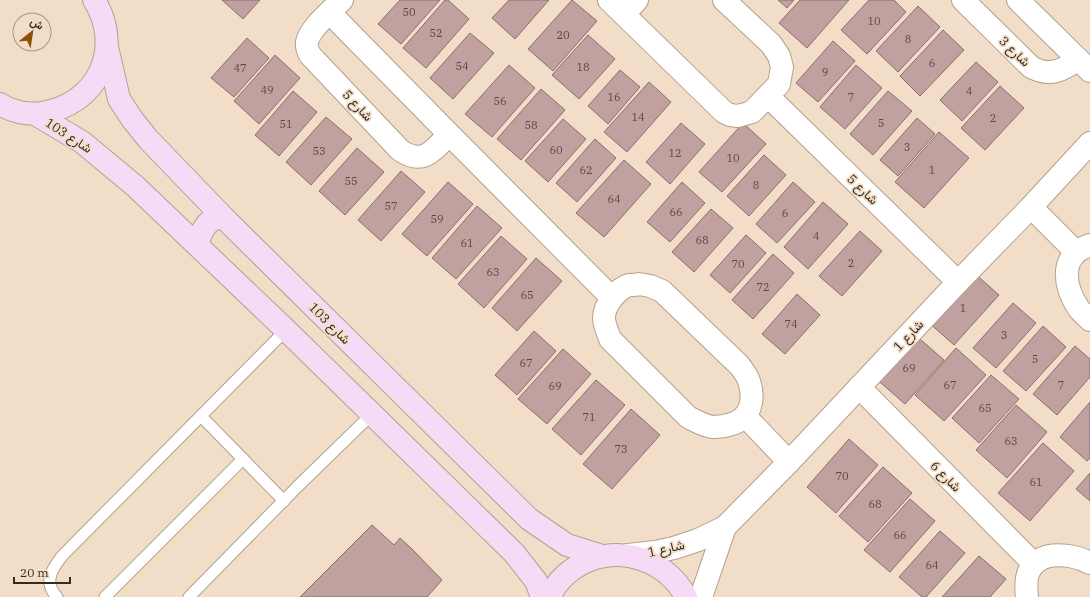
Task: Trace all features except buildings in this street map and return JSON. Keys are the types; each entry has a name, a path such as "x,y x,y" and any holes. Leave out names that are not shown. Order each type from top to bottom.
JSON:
{"street":[{"path":"94,0 104,23"},
{"path":"104,23 105,0"},
{"path":"623,5 724,112 730,115 738,116 752,112 779,84 782,67 780,56 771,44 724,0"},
{"name":"شارع 3","path":"962,0 1031,67 1038,71 1057,71 1067,67 1084,65"},
{"name":"شارع 3","path":"1018,0 1084,65"},
{"name":"شارع 5","path":"448,134 431,152 424,156 415,157 400,150 310,55 307,48 307,42 316,26 336,6 448,134 612,298"},
{"name":"شارع 103","path":"104,23 107,47 119,99 148,140 224,218 529,519 567,545 602,556"},
{"path":"1,106 19,112 35,114 53,111 70,105 84,94 95,81 103,64 107,47"},
{"name":"شارع 5","path":"768,96 958,282"},
{"name":"شارع 103","path":"35,114 82,142 135,186 197,244 514,554 536,581 542,597"},
{"name":"شارع 1","path":"628,555 674,548 698,540 725,527 789,462 1090,143"},
{"path":"1031,207 1083,249 1070,258 1067,274 1071,294 1080,310 1090,320"},
{"path":"197,244 203,229 211,221 217,218 224,218"},
{"path":"638,284 650,286 662,291 739,365 746,374 752,395 750,407 745,416 737,422 714,427 702,424 688,417 610,339 605,325 604,316 606,307 612,298 620,290 628,286 638,284"},
{"name":"شارع 6","path":"859,387 1034,564"},
{"path":"745,416 789,462"},
{"name":"شارع 1","path":"701,597 725,527"},
{"path":"550,597 558,583 578,566 602,556 615,554 628,555 659,567 676,582 686,597"},
{"path":"1027,597 1026,590 1028,572 1034,564 1044,557 1058,555 1075,556 1090,563"}],"lane":[{"path":"57,597 53,593 49,584 52,569 62,556 286,330"},
{"path":"189,597 372,414"},
{"path":"200,416 284,501"},
{"path":"105,597 243,460"}]}
